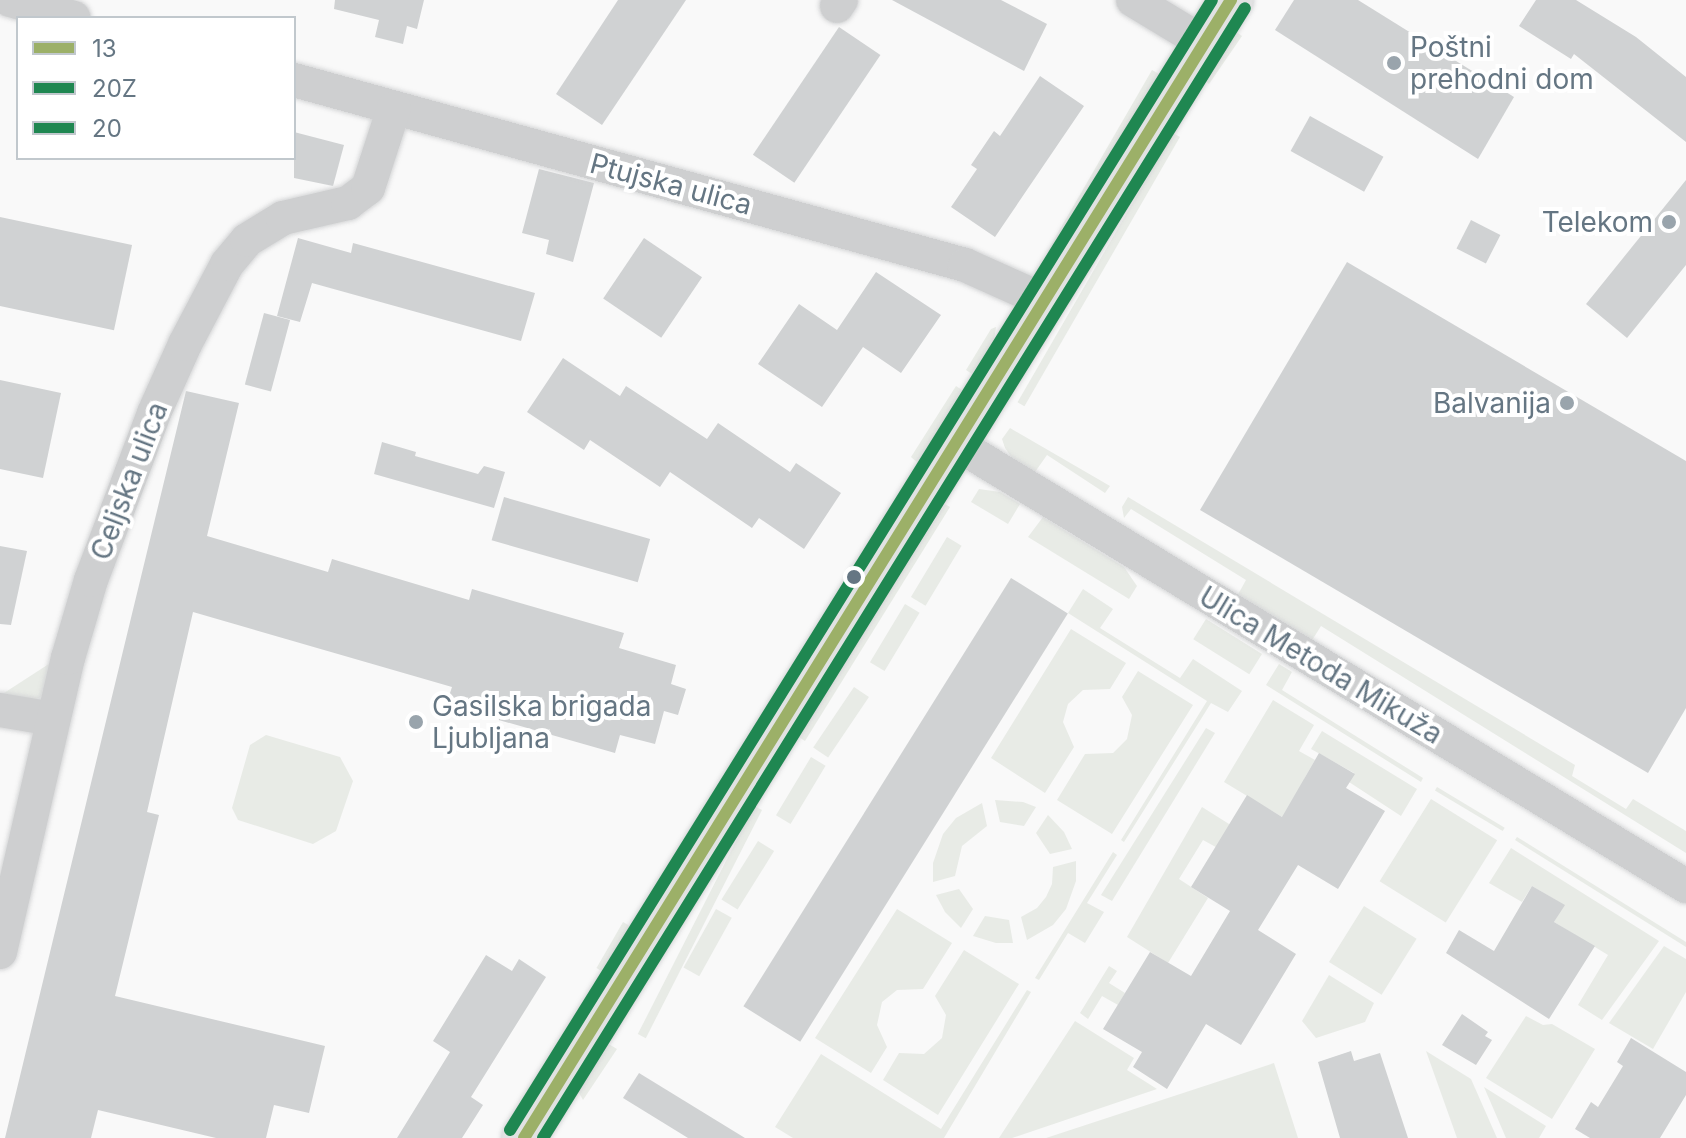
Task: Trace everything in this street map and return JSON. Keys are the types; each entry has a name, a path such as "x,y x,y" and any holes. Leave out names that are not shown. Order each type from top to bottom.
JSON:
{"street":[{"path":"10,0 67,16"},
{"path":"1133,0 1204,43"},
{"path":"524,1138 1231,0"},
{"name":"Ptujska ulica","path":"296,81 965,265 1043,300"},
{"name":"Celjska ulica","path":"0,952 72,645 110,524 154,413 220,276 238,249 267,225 297,213 348,203 362,195 372,181 394,108"},
{"name":"Ulica Metoda Mikuža","path":"955,443 1686,886"},
{"path":"0,710 53,719"}],"shaded area":[{"path":"1235,31 1242,36 1209,84 1205,81"},
{"path":"1152,70 1159,74 1054,255 1048,251"},
{"path":"1173,133 1180,137 1024,406 1018,402"},
{"path":"996,327 994,340 972,374 966,370 991,329"},
{"path":"956,386 962,390 918,463 911,457"},
{"path":"1010,428 1110,486 1105,493 1047,455 1035,472 1012,458 1005,448 1002,439"},
{"path":"979,489 1000,492 1020,504 1008,524 971,502"},
{"path":"1128,497 1575,765 1572,776 1626,809 1633,799 1686,831 1686,853 1321,626 1311,642 1236,598 1246,580 1131,509 1124,518 1122,507"},
{"path":"945,504 950,507 805,741 797,736"},
{"path":"1043,517 1124,567 1137,586 1129,599 1028,537"},
{"path":"947,537 962,546 926,606 911,597"},
{"path":"1083,589 1113,609 1100,628 1180,678 1193,659 1242,691 1228,712 1211,703 1124,842 1121,840 1207,701 1068,613"},
{"path":"905,604 920,613 885,671 870,662"},
{"path":"1206,619 1262,654 1249,674 1193,639"},
{"path":"1071,629 1126,663 1110,689 1083,690 1068,704 1063,722 1074,747 1045,793 991,758"},
{"path":"55,660 42,696 35,700 5,696 4,693"},
{"path":"1279,664 1292,672 1282,690 1423,778 1421,782 1266,685"},
{"path":"1138,671 1193,705 1112,834 1057,800 1085,754 1113,753 1127,739 1132,715 1122,697"},
{"path":"854,687 869,697 828,758 813,748"},
{"path":"1273,700 1314,725 1299,751 1315,760 1304,779 1309,783 1287,820 1224,782"},
{"path":"1206,728 1215,733 1112,901 1101,895"},
{"path":"1322,731 1417,789 1401,816 1349,782 1354,773 1311,749"},
{"path":"266,735 340,757 353,781 336,831 313,844 238,820 232,808 250,745"},
{"path":"811,757 826,766 791,824 776,815"},
{"path":"1437,787 1505,828 1503,831 1435,790"},
{"path":"1431,799 1497,840 1446,923 1380,881"},
{"path":"995,800 1023,802 1036,807 1024,826 1000,822"},
{"path":"982,803 987,826 962,846 955,876 933,882 933,863 943,834 956,818"},
{"path":"754,806 762,810 646,1038 638,1034"},
{"path":"1202,807 1237,829 1223,851 1203,840 1179,879 1208,898 1168,963 1127,937"},
{"path":"1048,815 1064,832 1072,849 1050,854 1036,833"},
{"path":"1517,837 1686,942 1686,947 1515,840"},
{"path":"758,841 774,851 738,910 721,900"},
{"path":"1511,848 1659,941 1602,1020 1578,1005 1608,955 1554,922 1564,905 1532,886 1522,902 1489,883"},
{"path":"1113,852 1117,855 1087,903 1104,912 1085,943 1068,933 1039,980 1035,978"},
{"path":"1076,861 1076,881 1066,909 1053,925 1027,940 1021,917 1037,908 1046,897 1052,884 1053,867"},
{"path":"959,889 973,909 961,928 945,912 936,895"},
{"path":"1364,906 1417,939 1382,995 1329,962"},
{"path":"716,909 732,918 699,976 684,968"},
{"path":"897,909 952,943 923,989 897,990 882,1002 877,1025 887,1047 871,1073 815,1038"},
{"path":"985,916 1009,920 1013,943 996,943 973,936"},
{"path":"623,922 630,926 603,972 596,968"},
{"path":"1664,946 1686,959 1686,992 1653,1049 1609,1023"},
{"path":"964,950 1019,984 938,1115 883,1080 899,1053 924,1054 942,1038 946,1015 935,996"},
{"path":"1109,966 1117,971 1109,983 1125,993 1118,1005 1102,996 1088,1019 1080,1013"},
{"path":"1329,975 1374,1003 1365,1022 1316,1038 1302,1021"},
{"path":"1027,990 1031,992 944,1138 793,1138 775,1127 821,1054 941,1129"},
{"path":"1526,1016 1543,1025 1552,1024 1595,1049 1552,1119 1486,1078"},
{"path":"1075,1021 1134,1058 1127,1070 1157,1089 1012,1138 999,1138"},
{"path":"607,1043 617,1049 583,1100 578,1091"},
{"path":"1426,1051 1471,1079 1497,1138 1457,1138"},
{"path":"1274,1063 1298,1138 1046,1138 1238,1075"},
{"path":"1484,1087 1546,1126 1539,1138 1506,1138"}],"building":[{"path":"335,0 424,0 417,29 407,26 403,44 375,37 379,20 334,9"},
{"path":"618,0 686,0 602,125 556,94"},
{"path":"892,0 1001,0 1047,24 1024,71"},
{"name":"Poštni prehodni dom","path":"1294,0 1358,0 1514,97 1478,159 1275,30"},
{"path":"1536,0 1576,0 1636,37 1686,77 1686,142 1574,54 1571,59 1519,26"},
{"path":"839,27 880,55 794,183 753,155"},
{"path":"1040,76 1084,106 995,237 951,207 977,169 971,165 994,131 1000,136"},
{"path":"1310,116 1383,157 1364,192 1291,151"},
{"path":"296,133 344,145 333,186 294,178"},
{"path":"539,169 594,183 573,262 546,254 549,240 522,233"},
{"name":"Telekom","path":"1686,180 1686,265 1627,338 1586,304"},
{"path":"0,217 132,245 114,330 0,306"},
{"path":"1471,220 1500,235 1486,263 1456,249"},
{"path":"298,238 351,253 353,243 535,293 521,341 312,283 300,322 277,316"},
{"path":"644,238 702,277 661,338 603,299"},
{"path":"1347,262 1686,461 1686,708 1648,773 1200,510"},
{"path":"876,272 941,315 901,373 863,347 822,407 758,364 799,304 837,330"},
{"path":"264,313 290,320 271,391 245,384"},
{"path":"563,358 620,396 626,386 707,439 718,423 790,472 796,463 841,493 804,549 759,518 752,528 670,472 660,487 590,440 584,450 527,412"},
{"path":"0,380 61,393 43,478 0,469"},
{"path":"186,391 239,403 207,536 328,572 332,559 469,600 472,589 624,633 619,648 676,665 671,684 686,689 678,715 664,711 655,744 620,735 615,753 446,705 452,687 193,612 147,812 159,815 115,996 325,1046 309,1113 274,1105 266,1138 216,1138 98,1110 91,1138 5,1138"},
{"path":"382,442 416,452 415,456 478,474 484,466 505,472 494,508 374,474"},
{"path":"504,497 650,539 638,582 492,540"},
{"path":"0,546 27,551 11,625 0,624"},
{"path":"1011,578 1068,614 800,1042 743,1006"},
{"path":"1319,753 1355,774 1346,788 1385,811 1338,889 1298,865 1258,930 1296,954 1241,1045 1206,1024 1167,1089 1133,1067 1142,1052 1103,1029 1150,952 1191,976 1230,911 1191,887 1247,795 1282,817"},
{"path":"1532,886 1565,905 1554,922 1595,946 1549,1019 1446,953 1459,930 1494,951"},
{"path":"486,955 512,971 519,959 546,977 471,1097 483,1105 462,1138 397,1138 450,1052 433,1041"},
{"path":"1462,1014 1488,1032 1485,1036 1492,1040 1476,1065 1442,1045"},
{"path":"1631,1038 1686,1072 1686,1095 1660,1138 1590,1138 1575,1129 1591,1102 1598,1107 1623,1066 1617,1062"},
{"path":"1351,1051 1354,1061 1380,1053 1408,1138 1340,1138 1318,1062"},
{"path":"639,1073 745,1138 688,1138 623,1098"}],"transit line":[{"name":"20","path":"510,1130 1212,0"},
{"name":"13","path":"524,1138 1231,0"},
{"name":"20Z","path":"543,1138 1245,8"}],"place":[{"name":"Poštni prehodni dom","path":"1394,63"},
{"name":"Telekom","path":"1669,222"},
{"name":"Balvanija","path":"1567,403"},
{"name":"Gasilska brigada Ljubljana","path":"416,722"}]}
